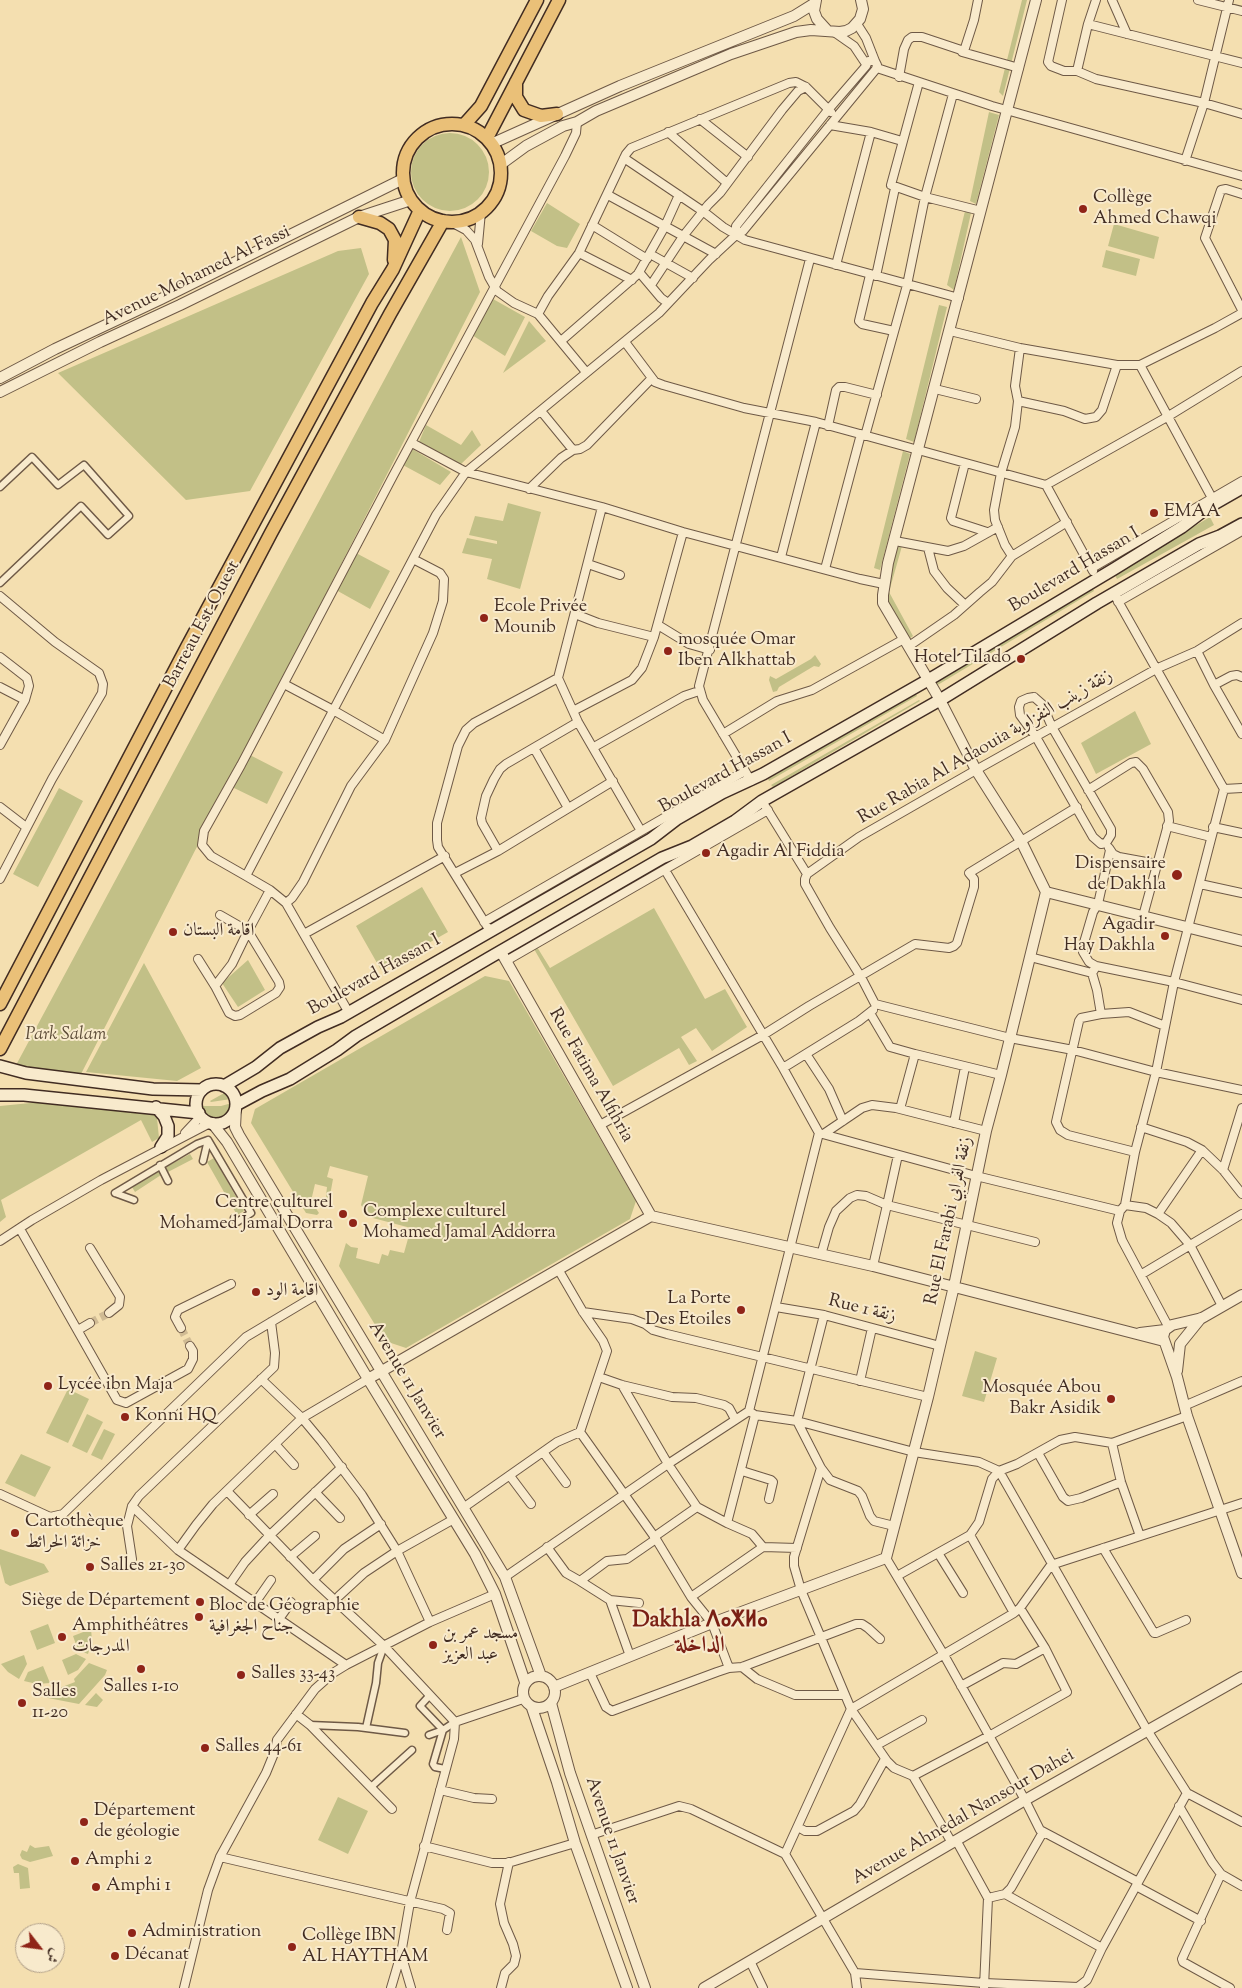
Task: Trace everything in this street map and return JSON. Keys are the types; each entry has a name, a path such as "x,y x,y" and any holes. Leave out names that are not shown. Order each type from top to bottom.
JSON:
{"main road":[{"path":"464,125 481,106 537,0"},
{"path":"489,141 516,82 559,0"},
{"path":"516,82 516,97 524,110 541,116 557,114"},
{"path":"456,124 473,128 489,141 500,165 498,188 491,201 481,212 466,219 447,221 435,219 420,210 411,200 403,179 404,161 417,138 439,126 456,124"},
{"name":"Barreau Est-Ouest","path":"0,1004 183,655 372,303 393,269 420,210"},
{"path":"359,217 380,222 391,231 395,244 393,269"},
{"name":"Barreau Est-Ouest","path":"0,1049 274,527 386,322 447,221"},
{"name":"Boulevard Hassan I","path":"224,1086 256,1067 280,1048 318,1027 349,1013 487,926 651,839 671,823 748,776 928,680 1182,528 1208,508 1242,488"},
{"path":"0,1095 24,1094 156,1107 205,1119 227,1121 236,1106 266,1088 290,1079 356,1036 503,956 662,858 692,846 765,806 940,700 1116,598 1199,544 1235,532 1242,524"},
{"path":"0,1066 26,1073 153,1088 202,1090 213,1084 224,1086 233,1093 236,1106"},
{"path":"202,1090 196,1103 205,1119"},
{"path":"156,1107 164,1116 168,1126 168,1136 161,1147"}],"street":[{"path":"500,165 540,138 563,126 577,122 604,108 762,42 796,32 846,31 857,24 862,4 870,0"},
{"path":"964,51 978,0"},
{"path":"1036,0 884,584 883,604 940,700 976,770 1021,841 1046,892 1242,941"},
{"path":"1062,0 1048,64 1064,71 1077,71 1096,79 1204,103 1242,114"},
{"path":"1077,71 1088,24 1096,0"},
{"path":"1112,0 1127,34"},
{"path":"1198,0 1228,4 1242,11"},
{"path":"489,141 794,16 815,1 817,18 831,31 854,46 871,66 953,94 1242,176"},
{"path":"1185,161 1204,103 1228,4"},
{"path":"246,876 436,515 466,472 625,342 694,278 736,235 744,231 830,125 871,66 866,38 857,24"},
{"path":"1088,24 1242,63"},
{"path":"899,76 904,49 910,38 922,37 964,51 962,52 1019,68"},
{"path":"736,235 736,226 828,110 871,66"},
{"path":"538,314 548,296 578,253 630,148 796,82 806,86 836,116"},
{"path":"919,82 890,184 895,188 925,197 981,211"},
{"path":"651,285 684,235 748,157 782,110 798,91 806,86"},
{"path":"825,568 863,435 877,395 907,285 925,197 953,94"},
{"path":"700,119 748,157"},
{"path":"349,1013 286,903 270,890 211,856 202,846 204,831 496,288 502,273 565,156 576,133 577,122"},
{"path":"830,125 871,132 902,141"},
{"path":"668,132 727,182"},
{"path":"836,266 871,132"},
{"path":"624,158 746,240 810,259 959,298"},
{"name":"Avenue Mohamed Al Fassi","path":"0,378 55,349 161,299 403,179"},
{"path":"894,331 862,324 859,321 873,276 895,188"},
{"path":"950,331 1020,348 1117,364 1140,365 1215,328 1242,311 1205,238 1221,190 1226,189 1242,194"},
{"path":"608,195 716,254"},
{"path":"561,341 640,272 665,226 679,195"},
{"name":"Avenue Mohamed Al Fassi","path":"0,392 359,217 411,200"},
{"path":"478,246 481,212"},
{"path":"447,221 466,230 478,246 489,277 497,291 538,314 586,372"},
{"path":"592,226 694,278"},
{"path":"578,253 632,280"},
{"path":"558,678 474,723 466,730 458,746 436,833 438,846 487,926 641,831 748,776 703,700 699,691 700,682 772,412 810,259"},
{"path":"640,272 661,298 668,303"},
{"path":"625,342 655,382 663,385 744,408 816,422 1046,485 1167,417 1242,372"},
{"path":"1012,556 1005,545 994,510 1001,473 1014,427 1018,401 1015,386 1020,348"},
{"path":"1018,401 1064,411 1085,419 1096,417 1102,410 1117,364"},
{"path":"1140,365 1212,498"},
{"path":"529,489 549,468 574,450 586,445 652,378"},
{"path":"828,426 836,390 839,387 877,395"},
{"path":"935,389 976,399"},
{"path":"541,411 574,450"},
{"path":"781,558 816,422"},
{"path":"412,443 466,472 602,508 683,532 884,584"},
{"path":"0,487 32,457 58,485 84,464 129,516 108,534 81,506 0,583"},
{"path":"965,463 951,518 953,521 987,532"},
{"path":"1092,568 1242,481"},
{"path":"1046,485 1098,579"},
{"path":"602,508 558,678 572,711 641,831"},
{"path":"723,734 777,700 812,690 907,643 954,615 992,582 1012,556 1066,522"},
{"path":"895,541 948,551 956,549 998,527"},
{"path":"572,711 632,680 642,668 658,625 683,532"},
{"path":"1235,532 1242,542"},
{"path":"928,548 934,570 947,588 964,605"},
{"path":"286,903 292,898 302,882 352,786 385,740 433,633 443,601 443,575 413,559"},
{"path":"588,564 620,575"},
{"path":"0,596 55,642 99,673 103,684 102,693 26,827 0,879"},
{"path":"1116,598 1158,668 1224,789 1174,982 1156,1072 1117,1223 1118,1231 1169,1327 1165,1342 1186,1411 1242,1573"},
{"path":"575,614 598,623 654,637"},
{"name":"Rue Rabia Al Adaouia زنقة زينب النفزاوية","path":"807,874 859,837 1158,668 1197,651 1242,624"},
{"path":"658,625 689,644 710,650"},
{"path":"1197,651 1242,734"},
{"path":"0,657 27,678 30,686 25,700 0,746"},
{"path":"1214,685 1231,676 1238,675 1242,677"},
{"path":"284,684 385,740"},
{"path":"0,688 25,700"},
{"path":"594,747 684,696 699,691"},
{"path":"1034,697 1040,701 1052,727 1111,829 1111,835 1106,843 1096,842 1036,737 1019,712 1020,704 1024,699 1034,697"},
{"path":"498,851 481,818 486,796 500,769 578,722"},
{"path":"534,748 568,808"},
{"path":"1088,790 1131,763 1139,764 1168,812 1168,826 1143,916"},
{"path":"455,873 498,851 612,781"},
{"path":"1224,789 1242,788"},
{"path":"503,956 666,870 765,806 807,874 804,880 805,884 861,977 875,1004 1010,1038 1073,1050 1156,1072 1242,1090"},
{"path":"0,807 26,827"},
{"path":"600,1125 763,1035 915,944 949,948 954,946 957,943 974,887 974,878 969,873 1076,807"},
{"path":"1168,826 1211,837"},
{"path":"1213,827 1242,834"},
{"path":"1106,843 1110,850 1119,858 1157,864"},
{"path":"1101,1014 1094,970 1083,952 1083,946 1093,912 1098,904 1110,850"},
{"path":"304,934 445,856"},
{"path":"666,870 822,1133 869,1148 898,1154 976,1176 1122,1208 1146,1208 1171,1222 1190,1245 1222,1306"},
{"path":"1200,884 1242,893"},
{"path":"215,986 228,971 270,890"},
{"name":"Rue El Farabi زنقة الفرابي","path":"886,1558 928,1397 954,1286 986,1131 1046,892"},
{"path":"198,959 229,1013 235,1016 240,1016 278,990 280,982 248,931 220,915"},
{"name":"Rue Fatima Alfihria","path":"503,956 652,1216"},
{"path":"1030,958 1174,982 1242,1000"},
{"path":"783,1068 870,1014 875,1004"},
{"path":"1135,1152 1068,1135 1059,1128 1056,1118 1080,1018 1129,1012 1165,1026"},
{"path":"870,1014 890,1047 1001,1075"},
{"path":"806,1054 829,1090 843,1121"},
{"path":"900,1109 915,1054"},
{"path":"954,1123 965,1067"},
{"path":"727,1523 742,1471 763,1358 789,1249 822,1133 862,1108 872,1104 900,1109 986,1131"},
{"name":"Avenue 11 Janvier","path":"236,1106 235,1127 239,1135 505,1577 541,1676"},
{"path":"1223,1170 1242,1108"},
{"path":"0,1242 32,1220 184,1135 205,1119"},
{"name":"Avenue 11 Janvier","path":"205,1119 227,1142 475,1554 495,1594 525,1682"},
{"path":"1141,1127 1187,1142 1202,1150 1223,1170 1242,1194"},
{"path":"203,1161 208,1140"},
{"path":"134,1200 114,1193 197,1144 208,1140"},
{"path":"208,1140 251,1213 237,1222 234,1218"},
{"path":"1158,1214 1202,1150"},
{"path":"873,1266 898,1154"},
{"path":"160,1165 168,1181"},
{"path":"821,1256 832,1217 836,1210 850,1198 860,1195 887,1205 1035,1242"},
{"path":"1142,1274 1242,1214"},
{"path":"178,1550 205,1512 302,1418 652,1216 954,1286 1134,1333 1173,1346 1182,1341 1202,1318"},
{"path":"20,1229 114,1395 121,1402 126,1403 188,1369 194,1359 190,1346"},
{"path":"90,1248 120,1297 119,1306 109,1313"},
{"path":"558,1269 606,1349 599,1377 580,1432"},
{"path":"181,1328 175,1317 178,1310 231,1284"},
{"path":"0,1494 50,1517 63,1514 246,1337 318,1294"},
{"path":"1134,1333 1169,1327 1202,1318 1242,1295"},
{"name":"Rue 1 زنقة","path":"776,1307 824,1315 940,1346"},
{"path":"583,1312 632,1319 667,1334 928,1397"},
{"path":"824,1315 797,1421 821,1468 833,1482 858,1491 874,1521 894,1526"},
{"path":"132,1559 127,1526 132,1506 139,1496 275,1365 271,1322"},
{"path":"78,1330 90,1324"},
{"path":"1169,1327 1183,1330 1177,1377"},
{"path":"860,1381 872,1328"},
{"path":"599,1377 622,1385 672,1397 696,1398 724,1405 729,1408 735,1419"},
{"path":"262,1379 302,1418 342,1467 397,1551 430,1622"},
{"path":"898,1576 970,1535 979,1522 992,1479 999,1471 1069,1437 1112,1443 1186,1411 1242,1381"},
{"path":"622,1385 668,1464 697,1507 752,1534 764,1547"},
{"path":"505,1577 547,1546 735,1419 752,1413 797,1421 914,1452 979,1462 999,1471 1147,1730 1187,1793 1242,1822"},
{"path":"463,1508 566,1437 580,1432"},
{"path":"580,1432 655,1538 691,1597 712,1623 729,1668"},
{"path":"1112,1443 1121,1482 1140,1536"},
{"path":"275,1444 294,1465"},
{"path":"544,1452 566,1483"},
{"path":"1038,1453 1063,1497 1068,1501 1081,1498 1121,1482"},
{"path":"229,1585 245,1562 269,1536 342,1467"},
{"path":"821,1468 794,1557 794,1566 801,1590 851,1709 894,1768 913,1776 988,1898 984,1986"},
{"path":"742,1471 773,1482 769,1499"},
{"path":"510,1476 531,1504"},
{"path":"227,1491 313,1580 384,1646 455,1722 454,1739 424,1846 410,1902 401,1954 391,1988"},
{"path":"315,1492 340,1518"},
{"path":"249,1515 273,1494"},
{"path":"785,1854 851,1709 1017,1610 1051,1565 1242,1503"},
{"path":"132,1506 178,1550 346,1665"},
{"path":"580,1581 607,1560 627,1559 697,1507"},
{"path":"339,1596 364,1573 397,1551 454,1519"},
{"path":"313,1580 344,1549 381,1524"},
{"path":"913,1776 1067,1692 1045,1648 1017,1610 970,1535"},
{"path":"290,1557 315,1536"},
{"path":"547,1546 566,1573 610,1600 639,1604"},
{"path":"691,1597 764,1547 797,1548"},
{"path":"1103,1548 1154,1632 1156,1633 1186,1620"},
{"path":"938,1553 963,1593"},
{"path":"554,1687 712,1623 886,1558 944,1655 1026,1800 1038,1827 1043,1832 1074,1847 1201,1921"},
{"path":"255,1603 271,1580"},
{"path":"184,1988 208,1890 220,1857 266,1773 275,1752 277,1740 296,1714 325,1679 346,1665 430,1622 495,1594"},
{"path":"610,1600 630,1656"},
{"path":"279,1619 291,1602"},
{"path":"590,1673 606,1707 612,1711 729,1668 742,1667 856,1624 862,1624 880,1639"},
{"path":"366,1728 378,1663 384,1646"},
{"path":"961,1686 1003,1663 1016,1664 1045,1648"},
{"path":"742,1667 757,1679 795,1695 844,1695"},
{"path":"541,1676 548,1678 554,1687 555,1694 551,1703 546,1707 532,1708 523,1698 522,1690 525,1682 532,1677 541,1676"},
{"name":"Avenue Ahnedal Nansour Dahei","path":"704,1988 1147,1730 1242,1677"},
{"path":"430,1695 420,1706 443,1730"},
{"path":"429,1735 443,1730 455,1722 523,1698"},
{"name":"Avenue 11 Janvier","path":"551,1703 570,1773 645,1988"},
{"name":"Avenue 11 Janvier","path":"532,1708 557,1782 574,1842 627,1988"},
{"path":"296,1714 310,1725 392,1809"},
{"path":"877,1745 922,1720"},
{"path":"310,1725 366,1728 405,1733"},
{"path":"443,1730 433,1764 435,1767 446,1769"},
{"path":"371,1788 412,1750"},
{"path":"798,1827 805,1831 818,1831 854,1810 860,1804 886,1759"},
{"path":"440,1790 474,1798 492,1799"},
{"path":"856,1973 984,1986 1078,1987 1088,1980 1102,1948 1187,1793"},
{"path":"591,1835 683,1806 785,1854 856,1973 856,1988"},
{"path":"1179,1806 1221,1874 1242,1886"},
{"path":"988,1898 1005,1894 1015,1882 1043,1832"},
{"path":"424,1846 492,1863 509,1862 574,1842"},
{"path":"220,1857 449,1912 448,1930"},
{"path":"500,1988 505,1973 514,1964 516,1956 504,1923 500,1904 509,1862"},
{"path":"1221,1874 1201,1921 1182,1956 1183,1962 1230,1988"},
{"path":"1005,1894 1102,1948"},
{"path":"401,1954 411,1988"},
{"path":"750,1961 763,1988"}],"green space":[{"path":"1022,0 1027,0 1003,96 999,92"},
{"path":"989,112 999,115 976,204 970,201"},
{"path":"450,133 465,136 478,144 486,157 489,172 486,187 478,200 465,208 450,211 435,208 422,200 414,187 411,172 414,157 422,144 435,136"},
{"path":"547,203 580,224 567,248 557,246 531,231"},
{"path":"965,211 971,213 954,290 947,285"},
{"path":"1114,224 1159,237 1154,259 1108,246"},
{"name":"Park Salam","path":"461,237 480,292 81,1074 15,1067"},
{"path":"361,248 369,274 250,491 186,500 58,373 338,251"},
{"path":"1106,250 1140,259 1136,276 1102,267"},
{"path":"493,299 525,317 505,356 472,335"},
{"path":"939,305 947,307 914,442 906,439"},
{"path":"529,321 546,341 503,373"},
{"path":"426,425 461,445 472,430 481,445 460,465 419,442"},
{"path":"409,447 451,472 440,485 401,464"},
{"path":"903,451 910,454 880,570 874,568"},
{"path":"508,503 541,512 520,589 487,579 492,559 462,553 467,538 497,544 497,541 469,535 475,516 503,521"},
{"path":"1210,517 1214,525 1117,579 1114,573"},
{"path":"895,542 902,546 889,592 913,636 909,639 881,593"},
{"path":"356,553 390,571 370,609 336,590"},
{"path":"1091,585 1094,591 936,686 931,679"},
{"path":"815,655 821,664 819,667 814,666 773,692 769,680 770,676 776,679"},
{"path":"916,694 917,696 769,781 768,779"},
{"path":"919,700 773,787 771,785"},
{"path":"1135,711 1151,744 1096,774 1081,743"},
{"path":"248,754 283,772 267,804 232,787"},
{"path":"59,788 83,801 38,887 13,874"},
{"path":"422,887 448,932 381,970 356,926"},
{"path":"654,908 705,999 725,989 747,1027 712,1051 696,1028 681,1037 697,1061 689,1065 679,1048 613,1086 534,949 537,947 550,968"},
{"path":"248,960 265,990 238,1007 222,983"},
{"path":"144,963 201,1068 177,1081 86,1072"},
{"path":"485,976 509,981 636,1201 630,1219 406,1348 385,1341 339,1266 346,1243 351,1247 358,1248 356,1258 379,1264 382,1254 388,1256 390,1250 404,1253 411,1228 369,1217 361,1205 368,1176 330,1166 327,1177 333,1179 329,1201 326,1196 327,1187 315,1184 311,1201 319,1213 317,1215 306,1213 251,1123 255,1109"},
{"path":"226,1092 231,1099 210,1101"},
{"path":"61,1100 153,1114 157,1118 159,1138 152,1142 141,1120 1,1200 6,1217 0,1222 0,1106"},
{"path":"232,1103 230,1112 219,1119 207,1116 201,1106 221,1106"},
{"path":"190,1154 193,1159 168,1172 166,1167"},
{"path":"214,1158 244,1211 237,1215 207,1162"},
{"path":"159,1171 161,1175 135,1192 132,1187"},
{"path":"975,1351 997,1358 984,1402 962,1396"},
{"path":"68,1389 89,1399 68,1443 46,1433"},
{"path":"87,1414 103,1422 87,1453 72,1446"},
{"path":"104,1429 115,1434 102,1460 91,1455"},
{"path":"21,1454 51,1467 35,1497 5,1483"},
{"path":"0,1549 44,1564 49,1572 10,1586 5,1583 0,1564"},
{"path":"48,1624 55,1643 37,1650 30,1631"},
{"path":"91,1629 92,1640 88,1654 78,1650 73,1636"},
{"path":"76,1654 86,1659 78,1670 68,1675 62,1660"},
{"path":"24,1655 27,1664 19,1679 8,1672 1,1664"},
{"path":"89,1663 107,1670 105,1675 79,1704 48,1698 43,1695 42,1689 48,1689 49,1692 75,1682 74,1679"},
{"path":"43,1666 50,1683 37,1684 24,1681 28,1672"},
{"path":"96,1693 103,1700 97,1707 85,1705"},
{"path":"338,1797 368,1811 348,1854 318,1840"},
{"path":"30,1845 35,1848 49,1846 53,1856 30,1862 22,1859 20,1855 22,1850 27,1852"},
{"path":"18,1864 28,1868 30,1888 20,1889 19,1873 14,1873 13,1867"}],"tunnel":[{"path":"90,1323 109,1313"},
{"path":"181,1328 190,1346"}],"place":[{"name":"Collège Ahmed Chawqi","path":"1083,209"},
{"name":"EMAA","path":"1154,513"},
{"name":"Ecole Privée Mounib","path":"484,618"},
{"name":"mosquée Omar Iben Alkhattab","path":"668,651"},
{"name":"Hotel Tilado","path":"1021,659"},
{"name":"Agadir Al Fiddia","path":"706,853"},
{"name":"Dispensaire de Dakhla","path":"1177,875"},
{"name":"اقامة البستان","path":"173,932"},
{"name":"Agadir Hay Dakhla","path":"1165,936"},
{"name":"Centre culturel Mohamed Jamal Dorra","path":"343,1214"},
{"name":"Complexe culturel Mohamed Jamal Addorra","path":"353,1223"},
{"name":"اقامة الود","path":"256,1292"},
{"name":"La Porte Des Etoiles","path":"741,1310"},
{"name":"Lycée ibn Maja","path":"48,1386"},
{"name":"Mosquée Abou Bakr Asidik","path":"1111,1399"},
{"name":"Konni HQ","path":"125,1417"},
{"name":"Cartothèque خزائة الخرائط","path":"15,1533"},
{"name":"Salles 21-30","path":"90,1567"},
{"name":"Siège de Département","path":"200,1602"},
{"name":"Bloc de Géographie جناح الجغرافية","path":"199,1617"},
{"name":"Amphithéâtres المدرجات","path":"62,1637"},
{"name":"مسجد عمر بن عبد العزيز","path":"433,1645"},
{"name":"Salles 1-10","path":"141,1669"},
{"name":"Salles 33-43","path":"241,1675"},
{"name":"Salles 11-20","path":"22,1703"},
{"name":"Salles 44-61","path":"205,1748"},
{"name":"Département de géologie","path":"84,1822"},
{"name":"Amphi 2","path":"75,1861"},
{"name":"Amphi 1","path":"96,1887"},
{"name":"Administration","path":"132,1933"},
{"name":"Collège IBN AL HAYTHAM","path":"292,1947"},
{"name":"Décanat","path":"115,1956"}],"district":[{"name":"Dakhla ⴷⴰⵅⵍⴰ الداخلة","path":"700,1634"}]}
